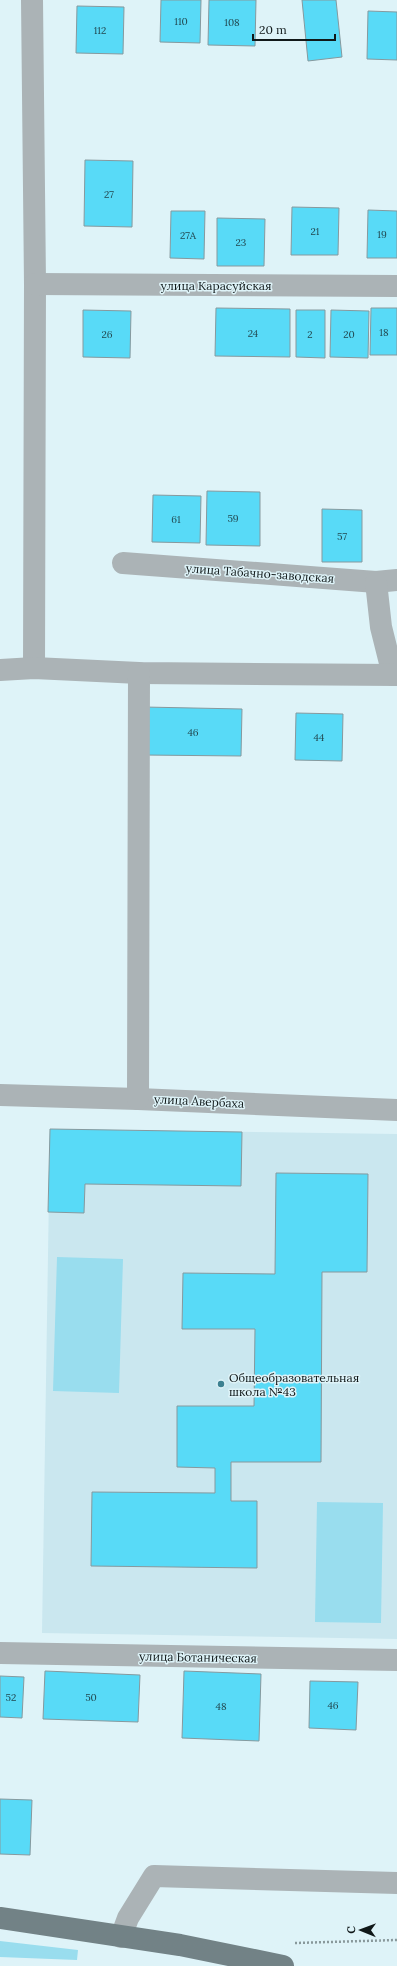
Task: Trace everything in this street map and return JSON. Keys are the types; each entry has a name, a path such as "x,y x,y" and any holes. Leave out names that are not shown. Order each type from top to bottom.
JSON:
{"main road":[{"path":"0,1918 180,1946 283,1966"}],"street":[{"path":"32,0 35,284 34,668"},
{"name":"улица Карасуйская","path":"35,284 397,286"},
{"name":"улица Табачно-заводская","path":"123,563 387,581"},
{"path":"0,670 34,668 139,673 395,675 381,627 387,581"},
{"path":"138,1098 139,673"},
{"name":"улица Авербаха","path":"0,1095 138,1098 397,1110"},
{"name":"улица Ботаническая","path":"0,1653 397,1660"},
{"path":"122,1937 128,1918 154,1876 397,1883"}],"shaded area":[{"name":"Общеобразовательная школа №43","path":"50,1129 397,1134 397,1639 42,1633"},
{"path":"57,1257 123,1259 119,1393 53,1391"},
{"path":"317,1502 383,1503 381,1623 315,1622"},
{"path":"0,1941 78,1950 77,1960 0,1957"}],"building":[{"path":"161,0 201,0 200,43 160,42"},
{"path":"209,0 256,0 255,46 208,45"},
{"path":"302,0 336,0 342,57 308,61"},
{"path":"77,6 124,7 123,54 76,53"},
{"path":"368,11 397,12 397,60 367,59"},
{"path":"85,160 133,161 132,227 84,226"},
{"path":"292,207 339,208 338,255 291,255"},
{"path":"368,210 397,211 397,258 367,258"},
{"path":"171,211 205,211 204,259 170,258"},
{"path":"217,218 265,219 264,266 217,266"},
{"path":"216,308 290,309 290,357 215,356"},
{"path":"371,308 397,308 397,355 370,355"},
{"path":"83,310 131,311 130,358 83,357"},
{"path":"296,310 325,310 325,358 296,357"},
{"path":"331,310 369,311 368,358 330,357"},
{"path":"207,491 260,492 260,546 206,545"},
{"path":"153,495 201,496 200,543 152,542"},
{"path":"322,509 362,510 362,562 322,562"},
{"path":"144,707 242,709 241,756 143,755"},
{"path":"296,713 343,714 342,761 295,760"},
{"path":"50,1129 242,1132 241,1186 85,1184 84,1213 48,1212"},
{"path":"276,1173 368,1174 367,1272 322,1272 321,1462 231,1462 231,1501 257,1501 257,1568 91,1566 92,1492 215,1493 215,1468 177,1467 177,1406 254,1406 255,1329 182,1329 183,1273 275,1274"},
{"path":"45,1671 140,1675 138,1722 43,1719"},
{"path":"184,1671 261,1674 259,1741 182,1738"},
{"path":"0,1676 24,1677 22,1718 0,1717"},
{"path":"310,1681 358,1682 356,1730 309,1728"},
{"path":"0,1799 32,1800 30,1855 0,1854"}],"place":[{"name":"Общеобразовательная школа №43","path":"221,1384"}]}
